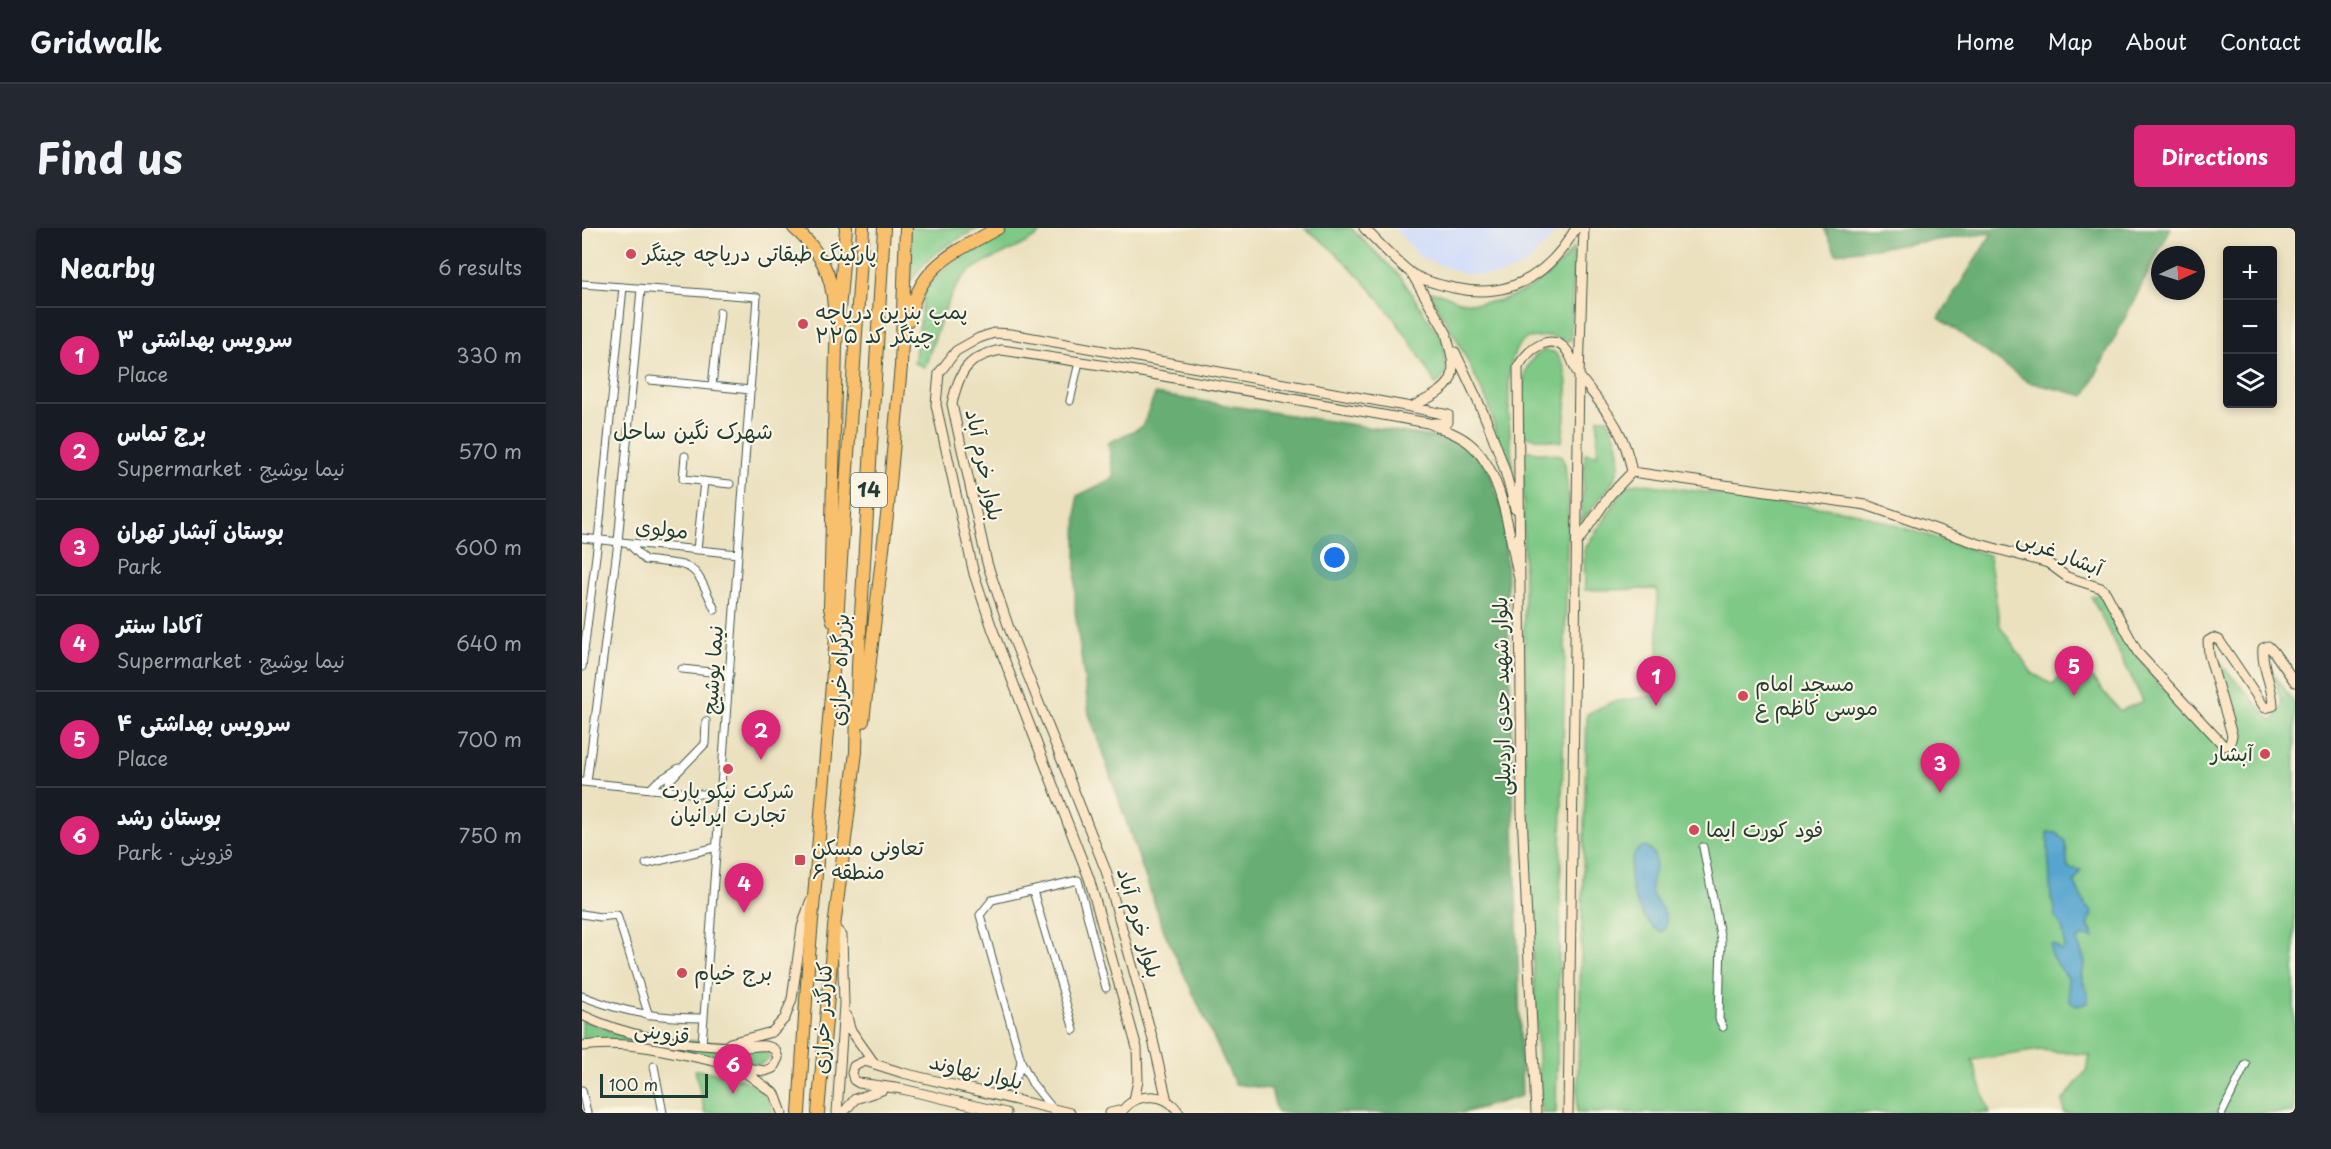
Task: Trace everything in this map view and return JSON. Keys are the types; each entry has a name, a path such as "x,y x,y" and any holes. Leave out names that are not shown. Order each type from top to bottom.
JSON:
{"highway":[{"path":"794,228 812,244 823,260 830,278 836,346"},
{"path":"836,636 830,608 836,346 846,228"},
{"name":"بزرگراه خرازی","path":"799,1113 836,636 863,228"},
{"name":"بزرگراه خرازی","path":"818,1113 834,927 856,752 858,665 884,228"},
{"path":"856,752 865,709 875,628 901,366 906,228"},
{"path":"901,366 912,303 929,273 946,256 998,228"}],"street":[{"path":"1364,228 1412,274 1445,330 1491,426 1508,478 1520,531"},
{"path":"1412,274 1439,285 1475,293 1500,290 1542,271 1565,247 1576,228"},
{"name":"بلوار شهید جدی اردبیلی","path":"1568,1113 1579,375 1584,228"},
{"path":"582,284 641,288 618,542 585,782 721,796"},
{"path":"582,667 598,540 622,287"},
{"name":"نیما یوشیج","path":"641,288 757,297 702,1044"},
{"path":"712,386 720,312"},
{"path":"1411,407 1437,394 1449,384 1454,372 1454,362 1445,330"},
{"name":"بلوار خرم آباد","path":"1134,1101 1138,1081 1137,1048 1089,878 992,628 974,574 936,405 939,373 956,351 967,342 994,333 1059,342 1108,354 1448,415 1448,422 1443,424 1428,423 1015,352 988,353 968,364 957,378 952,404 987,563 1009,628 1106,871 1153,1040 1167,1101"},
{"name":"بلوار شهید جدی اردبیلی","path":"1536,1113 1522,813 1518,368 1526,353 1538,344 1551,342 1566,349 1579,375"},
{"path":"1107,366 1108,354"},
{"path":"1070,401 1079,362"},
{"path":"1576,544 1610,495 1632,472 1623,438 1613,418 1579,375"},
{"path":"650,380 751,390"},
{"name":"بلوار خرم آباد","path":"1428,423 1457,435 1470,444 1492,472 1519,579"},
{"path":"686,456 683,479 730,484"},
{"name":"آبشار غربی","path":"1632,472 1866,505 1976,543 2048,564 2067,577 2096,586 2106,592 2138,652 2224,746 2230,744 2232,735 2209,655 2208,641 2212,638 2219,640 2265,708 2273,706 2273,695 2262,655 2263,648 2268,646 2273,651 2295,682"},
{"path":"697,550 704,481"},
{"name":"مولوی","path":"582,538 738,554"},
{"path":"628,543 645,560 684,564 698,572 715,610"},
{"path":"682,669 730,674"},
{"path":"667,790 670,780 705,744 706,721"},
{"path":"650,789 657,782 689,763"},
{"path":"646,864 717,847"},
{"path":"1703,847 1721,940 1719,1019 1723,1027"},
{"path":"1053,1109 1032,1083 1021,1060 980,915 992,900 1089,878"},
{"path":"1078,880 1106,988"},
{"path":"719,1045 772,1032 784,1018 792,999 802,927 816,883"},
{"path":"1033,891 1074,1030"},
{"path":"582,914 600,917 617,915 649,1016"},
{"name":"کنارگذر خرازی","path":"834,927 842,936 844,1004 837,1113"},
{"path":"1094,941 1106,938"},
{"path":"582,996 617,1010 649,1016 704,1018"},
{"path":"844,1004 850,1029 874,1063"},
{"name":"قزوینی","path":"582,1015 638,1034 702,1044 768,1046 777,1054 778,1062 770,1070 630,1046 609,1044 582,1046"},
{"name":"بلوار نهاوند","path":"1006,1113 854,1080 854,1066 866,1060 903,1073 1070,1113"},
{"path":"994,1094 1008,1088 1018,1078 1021,1060"},
{"path":"2222,1113 2246,1064"},
{"path":"735,1065 775,1094 782,1113"},
{"path":"654,1066 663,1113"},
{"path":"843,1113 855,1099 876,1090 902,1089"},
{"path":"582,1090 587,1113"},
{"path":"1110,1113 1122,1111 1134,1101 1145,1097 1167,1101 1179,1113"}],"shaded area":[{"path":"1394,228 1560,228 1526,265 1497,276 1465,274 1421,258"}],"green space":[{"path":"907,228 979,228 936,253 919,269 905,291"},
{"path":"1012,228 1046,228 1029,241 979,265 962,279 948,302 925,367 914,363 924,292 940,271"},
{"path":"1305,228 1351,228 1400,276 1444,343 1446,374 1436,385 1410,341 1379,299 1344,261"},
{"path":"1824,228 2171,228 2162,246 2151,246 2151,267 2085,396 2028,382 1939,318 1992,233 1836,253"},
{"path":"1574,247 1571,340 1550,336 1527,338 1520,344 1513,356 1510,370 1509,408 1516,505 1488,403 1456,338 1429,293 1477,303 1493,302 1510,297 1539,282"},
{"path":"1545,350 1554,352 1561,360 1565,371 1567,395 1562,442 1524,436 1522,387 1524,376 1528,365"},
{"path":"1155,394 1465,442 1488,467 1505,516 1522,1096 1463,1113 1277,1113 1271,1089 1235,1084 1164,931 1089,714 1075,611 1077,496 1114,478 1108,443 1143,426"},
{"path":"1598,418 1607,418 1619,451 1619,463 1610,485 1581,522 1585,453 1597,455"},
{"path":"1523,450 1560,455 1565,464 1568,494 1556,1113 1541,1113 1525,815"},
{"path":"1637,483 1854,512 1989,555 2000,626 2032,673 2053,685 2075,658 2120,711 2143,701 2091,596 2102,594 2127,642 2158,684 2232,755 2237,754 2238,743 2217,660 2273,722 2282,704 2273,673 2295,704 2294,1113 2064,1113 2063,1100 2086,1071 2090,1055 2041,1050 1972,1060 1990,1113 1577,1113 1587,714 1612,702 1659,695 1657,589 1585,590 1584,550 1626,486","holes":["2048,832 2066,846 2068,868 2078,870 2074,882 2091,916 2088,926 2094,934 2080,937 2077,941 2085,962 2081,975 2085,987 2070,993 2068,978 2057,948 2061,951 2064,949 2064,936 2062,927 2055,917 2055,907 2051,899"]},
{"path":"582,1020 625,1036 756,1046 768,1051 769,1059 758,1065 615,1040 582,1043"},
{"path":"695,1070 731,1076 753,1085 762,1092 773,1113 705,1113"}],"water":[{"path":"2047,832 2056,833 2065,841 2068,868 2081,870 2074,882 2085,905 2092,912 2088,926 2094,938 2083,936 2077,941 2085,962 2081,975 2088,996 2088,1002 2080,1005 2070,1001 2068,978 2051,956 2051,945 2055,945 2061,951 2064,949 2064,940 2062,927 2055,917 2055,907 2051,899"},
{"path":"1644,846 1654,855 1655,865 1651,887 1665,916 1665,929 1662,932 1644,916 1632,890 1631,863 1635,853"}],"place":[{"name":"پارکینگ طبقاتی دریاچه چیتگر","path":"631,254"},
{"name":"پمپ بنزین دریاچه چیتگر کد ۲۲۵","path":"803,324"},
{"name":"مسجد امام موسی کاظم ع","path":"1743,696"},
{"name":"سرویس بهداشتی ۴","path":"2074,696"},
{"name":"سرویس بهداشتی ۳","path":"1656,706"},
{"name":"آبشار","path":"2265,754"},
{"name":"برج تماس","path":"761,760"},
{"name":"شرکت نیکو پارت تجارت ایرانیان","path":"728,769"},
{"name":"بوستان آبشار تهران","path":"1940,793"},
{"name":"فود کورت ایما","path":"1694,830"},
{"name":"تعاونی مسکن منطقه ۶","path":"800,860"},
{"name":"آکادا سنتر","path":"744,913"},
{"name":"برج خیام","path":"682,973"},
{"name":"بوستان رشد","path":"733,1094"}],"district":[{"name":"شهرک نگین ساحل","path":"693,431"}]}
